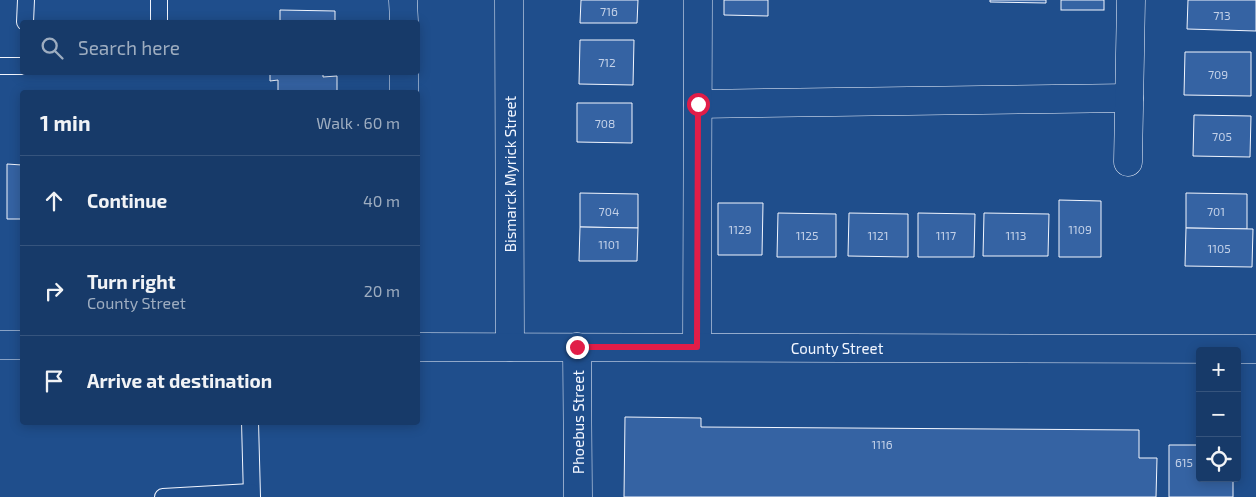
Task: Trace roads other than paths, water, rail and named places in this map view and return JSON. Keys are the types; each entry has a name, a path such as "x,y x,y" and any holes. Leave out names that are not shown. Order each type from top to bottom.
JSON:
{"street":[{"path":"404,0 404,20"},
{"name":"Bismarck Myrick Street","path":"509,0 510,347"},
{"path":"697,347 698,0"},
{"path":"1128,162 1131,0"},
{"path":"404,75 404,90"},
{"path":"698,104 1129,98"},
{"path":"0,345 20,345"},
{"name":"County Street","path":"420,346 1256,349"},
{"name":"Phoebus Street","path":"577,347 578,497"}],"lane":[{"path":"25,20 26,0"},
{"path":"158,0 159,20"},
{"path":"0,66 20,66"},
{"path":"163,497 252,494 250,425"}]}
